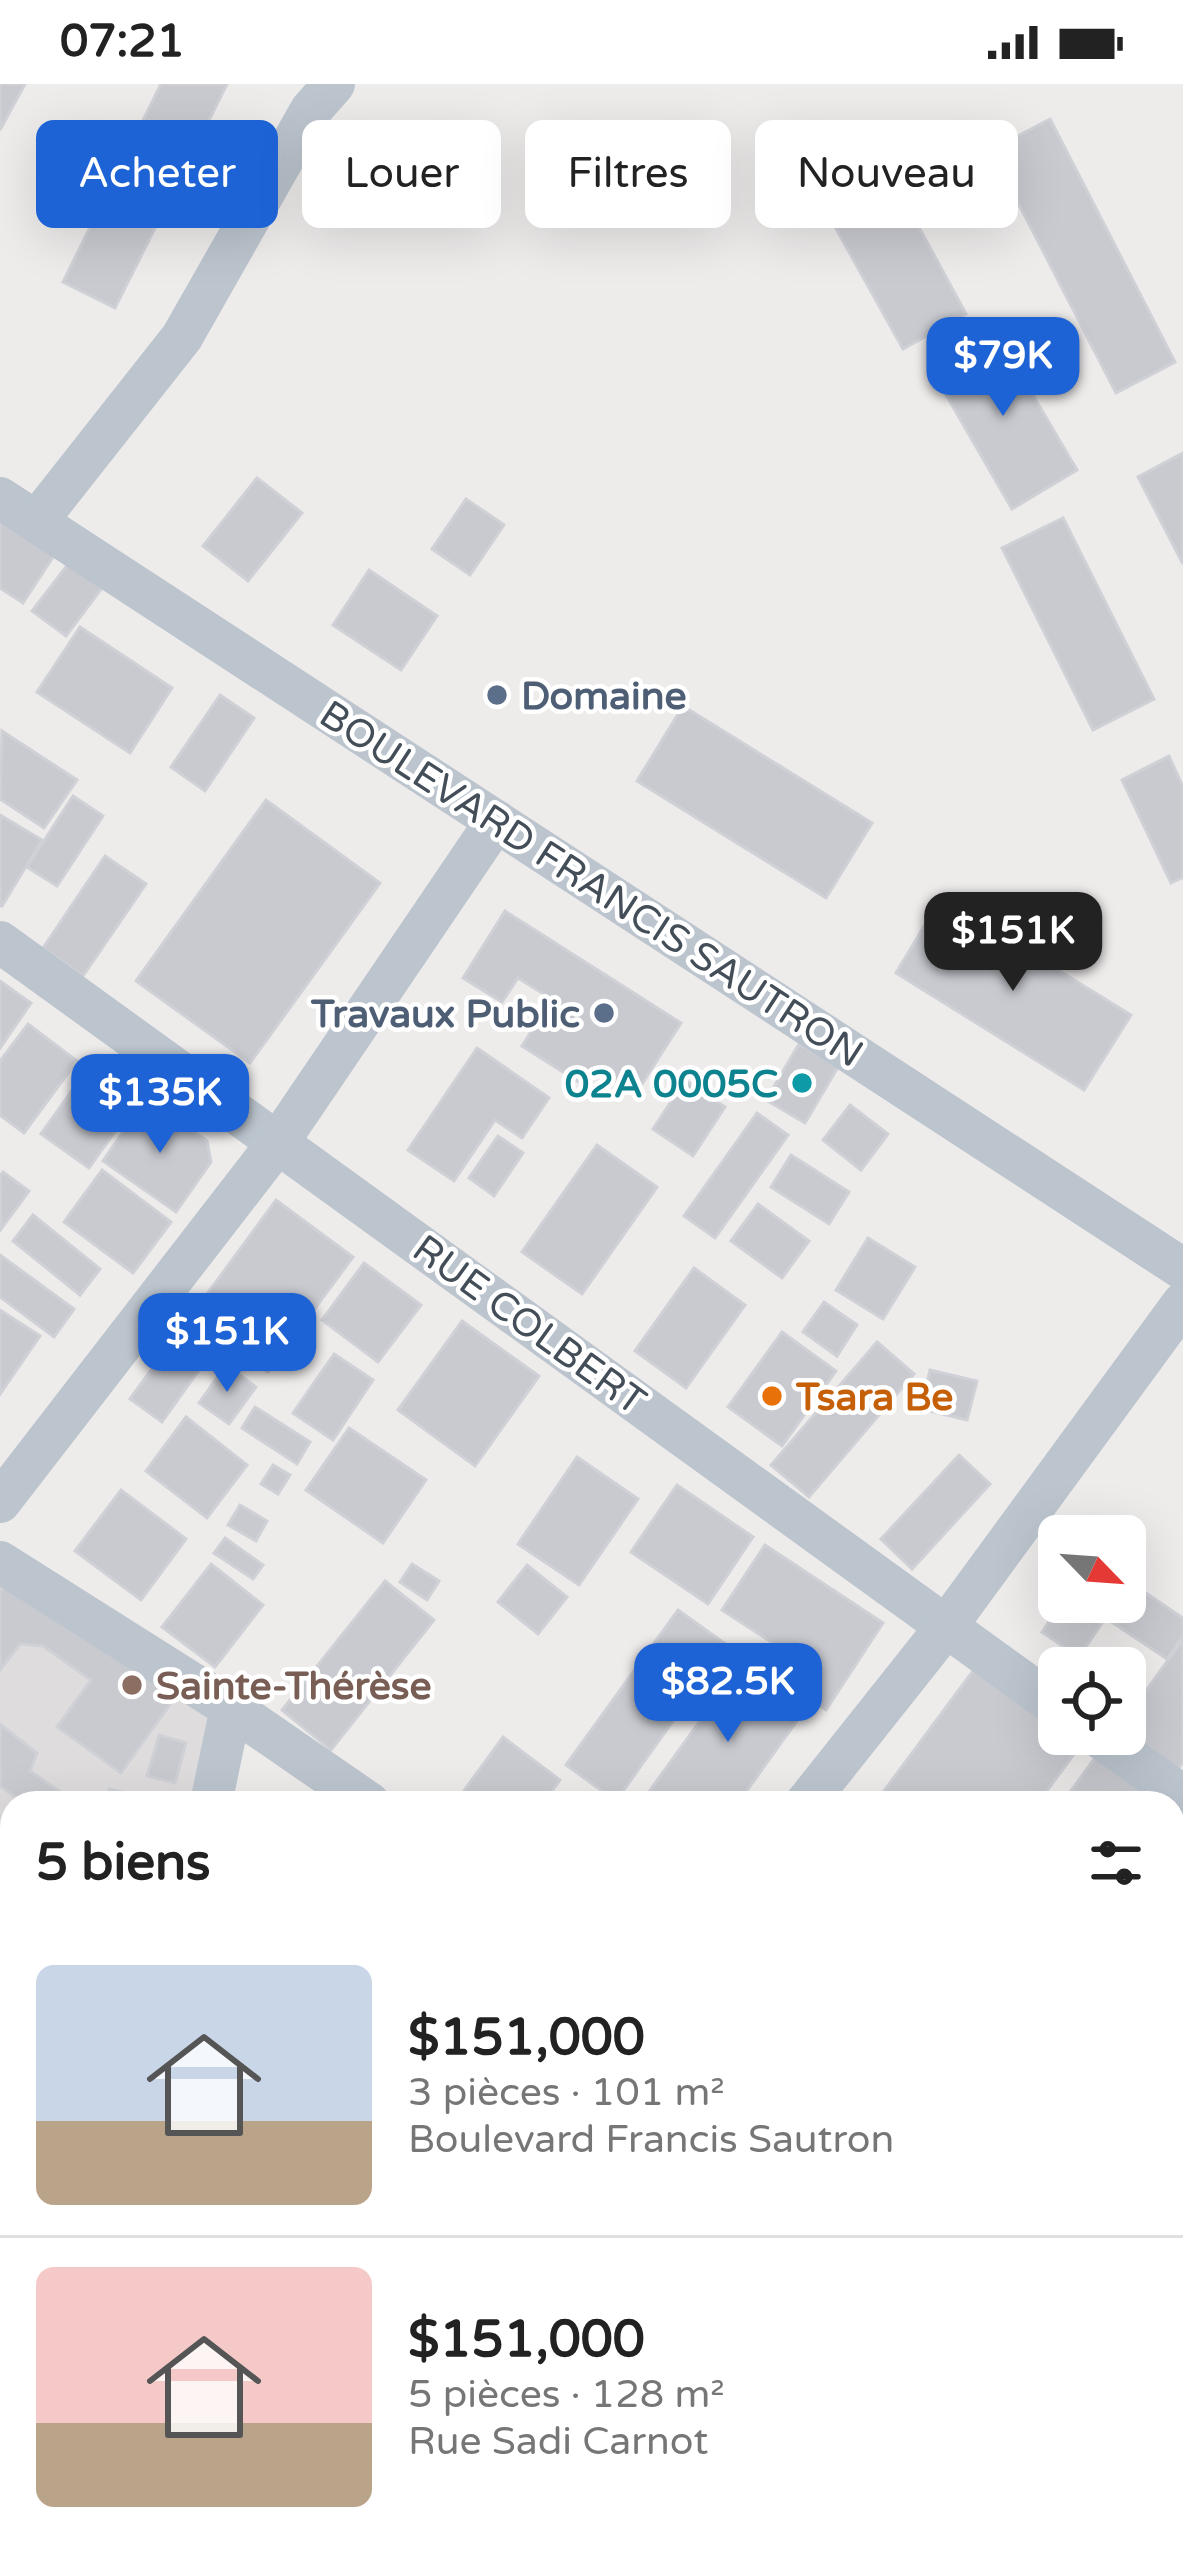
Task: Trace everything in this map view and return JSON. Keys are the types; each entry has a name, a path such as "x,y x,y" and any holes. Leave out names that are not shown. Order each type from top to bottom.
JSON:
{"street":[{"path":"37,521 182,337 311,110 334,84"},
{"name":"BOULEVARD FRANCIS SAUTRON","path":"0,498 1183,1269"},
{"path":"0,1502 279,1141 496,821"},
{"name":"RUE COLBERT","path":"0,942 1038,1693"},
{"path":"816,1791 946,1628 1183,1303"},
{"path":"0,1562 231,1708 352,1791"},
{"path":"214,1791 231,1708"},
{"path":"1125,1755 1176,1791"}],"shaded area":[{"path":"0,1574 209,1712 193,1791 0,1791"}],"building":[{"path":"0,84 25,84 0,130"},
{"path":"161,84 227,84 209,120 143,120"},
{"path":"1050,119 1175,362 1116,393 1018,202 1018,136"},
{"path":"90,228 155,228 115,308 63,282"},
{"path":"836,228 919,228 966,314 903,349"},
{"path":"994,329 1077,470 1012,509 930,367"},
{"path":"1183,453 1183,564 1138,477"},
{"path":"257,478 302,513 248,581 203,546"},
{"path":"466,499 504,525 470,575 432,549"},
{"path":"0,518 55,554 23,603 0,588"},
{"path":"1063,518 1154,699 1093,730 1002,548"},
{"path":"69,563 102,588 66,636 32,611"},
{"path":"369,570 437,616 401,670 333,625"},
{"path":"80,627 172,688 130,753 37,692"},
{"path":"220,695 254,718 205,791 171,767"},
{"path":"683,706 872,823 826,898 637,781"},
{"path":"2,731 77,780 44,828 0,799"},
{"path":"1169,756 1183,787 1183,877 1171,883 1122,780"},
{"path":"73,796 103,816 57,886 27,867"},
{"path":"266,800 380,883 250,1063 136,981"},
{"path":"0,815 42,840 2,906 0,905"},
{"path":"105,856 146,884 83,976 43,948"},
{"path":"941,898 1131,1015 1084,1090 896,973"},
{"name":"Travaux Public","path":"505,911 681,1023 635,1095 596,1070 585,1086 522,1046 552,999 518,978 502,1002 463,978"},
{"path":"0,981 31,1003 0,1048"},
{"path":"28,1024 77,1061 24,1133 0,1115 0,1061"},
{"name":"02A 0005C","path":"799,1044 838,1067 805,1123 766,1100"},
{"path":"477,1048 549,1098 522,1138 495,1120 454,1181 408,1150"},
{"path":"90,1065 138,1099 89,1168 41,1134"},
{"path":"685,1080 725,1107 693,1156 653,1129"},
{"path":"146,1099 207,1141 211,1162 176,1212 103,1161"},
{"path":"850,1105 888,1134 861,1170 823,1140"},
{"path":"757,1113 788,1135 715,1238 684,1216"},
{"path":"498,1136 523,1153 494,1196 469,1178"},
{"path":"597,1145 657,1187 582,1294 522,1252"},
{"path":"791,1155 849,1192 829,1224 771,1187"},
{"path":"102,1170 171,1222 133,1273 64,1222"},
{"path":"3,1172 29,1191 1,1229 0,1176"},
{"path":"276,1200 353,1257 268,1372 191,1316"},
{"path":"758,1204 809,1241 782,1278 731,1241"},
{"path":"33,1215 100,1269 80,1295 13,1241"},
{"path":"868,1238 915,1267 883,1319 836,1290"},
{"path":"0,1255 74,1309 54,1337 0,1297"},
{"path":"364,1263 421,1305 378,1362 322,1320"},
{"path":"694,1268 745,1305 686,1388 635,1351"},
{"path":"824,1302 857,1325 837,1356 803,1332"},
{"path":"0,1310 40,1336 0,1394"},
{"path":"462,1321 539,1376 475,1466 398,1410"},
{"path":"782,1332 836,1371 782,1446 728,1407"},
{"path":"877,1342 914,1374 809,1497 771,1465"},
{"path":"169,1345 201,1367 162,1422 130,1399"},
{"path":"334,1354 373,1380 333,1440 293,1413"},
{"path":"226,1365 256,1387 229,1424 199,1403"},
{"path":"930,1370 977,1381 967,1420 921,1409"},
{"path":"255,1407 310,1442 297,1464 242,1428"},
{"path":"186,1417 247,1465 207,1518 146,1471"},
{"path":"349,1428 426,1480 383,1543 306,1490"},
{"path":"959,1455 990,1484 912,1569 881,1539"},
{"path":"577,1457 638,1499 579,1585 518,1544"},
{"path":"273,1465 290,1475 278,1494 261,1484"},
{"path":"677,1485 753,1537 708,1604 631,1552"},
{"path":"121,1490 186,1539 141,1600 75,1551"},
{"path":"240,1505 267,1521 256,1541 228,1525"},
{"path":"225,1538 263,1565 253,1579 214,1553"},
{"path":"765,1545 883,1623 826,1710 767,1671 782,1649 722,1610"},
{"path":"211,1564 263,1605 215,1667 162,1627"},
{"path":"412,1564 439,1581 427,1600 400,1582"},
{"path":"527,1565 567,1597 538,1634 498,1602"},
{"path":"385,1581 434,1620 331,1750 282,1710"},
{"name":"Sainte-Thérèse","path":"42,1588 181,1689 121,1773 57,1727 91,1680 43,1646 20,1644 0,1670 0,1589"},
{"path":"1146,1593 1183,1618 1183,1635 1167,1659 1113,1623 1146,1623"},
{"path":"678,1610 727,1645 623,1791 602,1791 566,1765"},
{"path":"1048,1623 1102,1623 1086,1647 1064,1647 1042,1632"},
{"path":"1183,1639 1183,1762 1177,1771 1146,1748 1146,1691"},
{"path":"740,1665 804,1711 747,1791 650,1791"},
{"path":"975,1668 1038,1715 1038,1755 1073,1755 1047,1791 884,1791"},
{"path":"0,1724 37,1753 30,1771 59,1791 7,1791 0,1786"},
{"path":"159,1735 186,1743 175,1783 147,1776"},
{"path":"503,1737 560,1780 552,1791 464,1791"},
{"path":"1097,1755 1145,1791 1071,1791"}],"place":[{"name":"Domaine","path":"497,695"},
{"name":"Travaux Public","path":"604,1013"},
{"name":"02A 0005C","path":"802,1083"},
{"name":"Tsara Be","path":"772,1396"},
{"name":"Sainte-Thérèse","path":"132,1685"}]}
